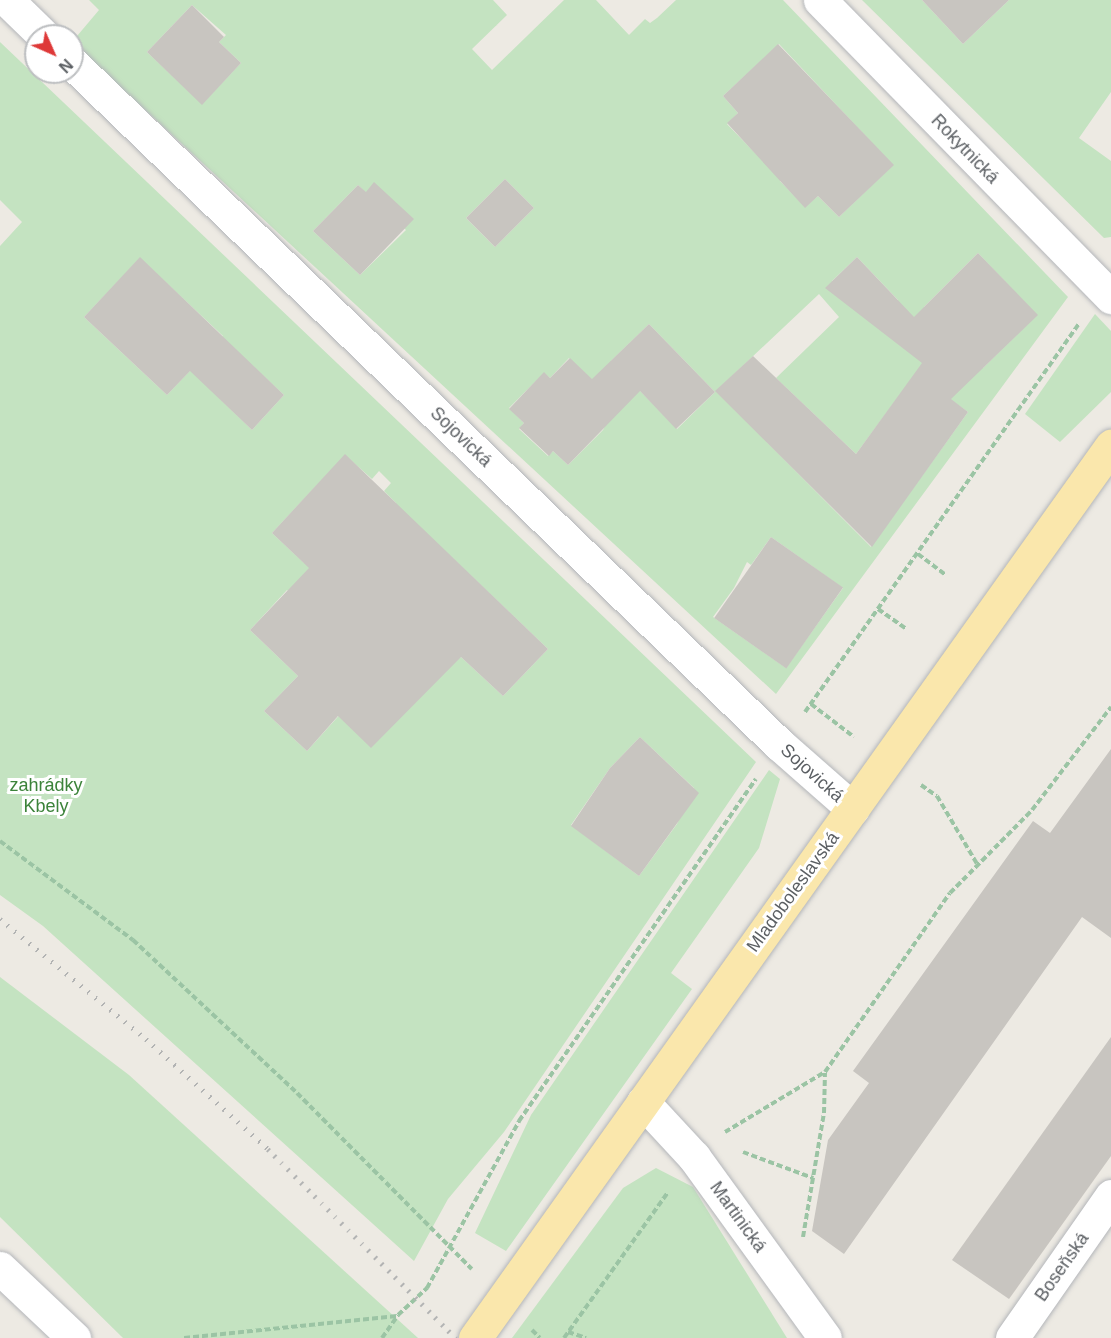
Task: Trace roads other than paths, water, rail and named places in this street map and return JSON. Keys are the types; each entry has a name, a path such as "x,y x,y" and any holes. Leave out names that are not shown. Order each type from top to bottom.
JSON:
{"main road":[{"name":"Mladoboleslavská","path":"475,1338 1111,446"}],"street":[{"path":"7,0 32,24"},
{"name":"Rokytnická","path":"820,0 1111,297"},
{"name":"Sojovická","path":"84,75 779,744 853,809"},
{"name":"Martinická","path":"643,1102 694,1157 825,1338"},
{"name":"Boseňská","path":"1012,1338 1111,1196"},
{"path":"0,1268 74,1338"}],"railway":[{"path":"0,919 146,1039 268,1149 456,1338"}],"park label":[{"name":"zahrádky Kbely","path":"46,796"}]}
